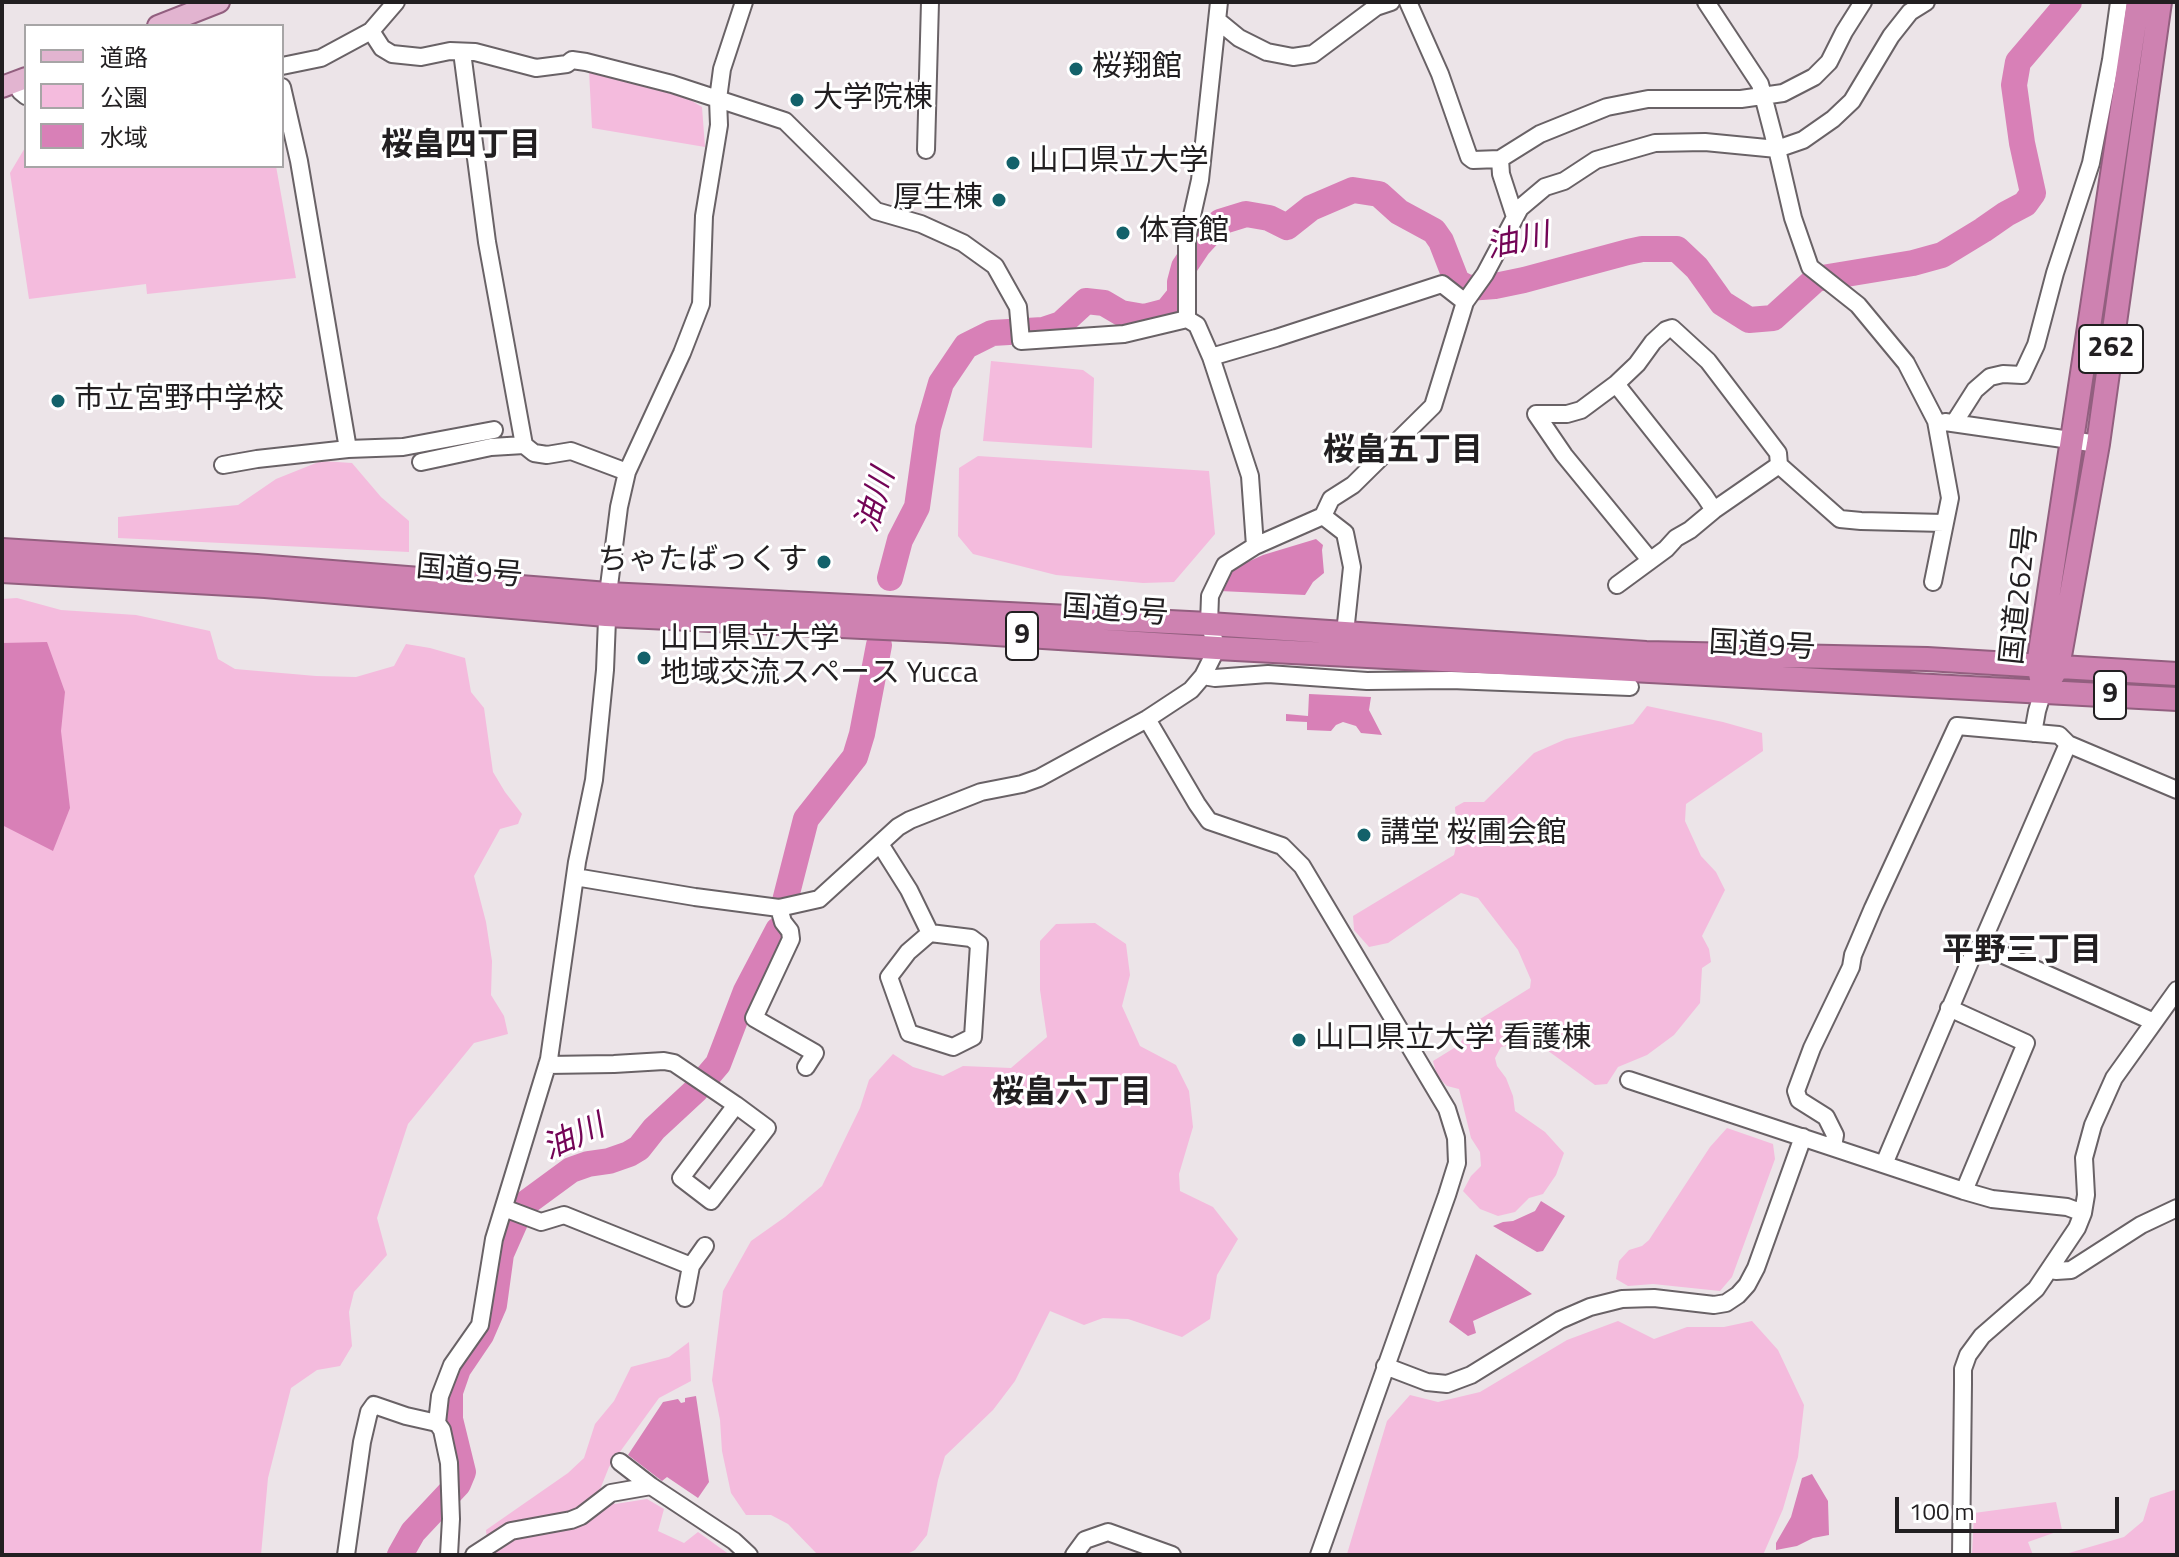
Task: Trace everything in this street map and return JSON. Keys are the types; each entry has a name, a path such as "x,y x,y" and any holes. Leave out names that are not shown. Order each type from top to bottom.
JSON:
{"highway":[{"name":"国道262号","path":"2048,666 2071,440 2138,2"},
{"name":"国道262号","path":"2043,691 2098,444 2160,2"},
{"name":"国道9号","path":"2,550 257,566 607,604 948,631 2177,699"},
{"name":"国道9号","path":"2,571 607,604 1209,624 1646,653 1927,659 2177,674"}],"main road":[{"path":"163,24 219,2"}],"street":[{"path":"284,66 321,58 371,31 396,2"},
{"path":"437,1423 440,1396 452,1365 480,1325 494,1239 547,1065 575,877 594,780 605,670 607,604 619,507 627,472 701,304 704,216 719,125 722,69 744,2"},
{"path":"926,150 930,2"},
{"path":"1187,319 1187,238 1200,180 1219,2"},
{"path":"1217,20 1239,38 1267,52 1293,57 1313,54 1376,7 1391,2"},
{"path":"1408,2 1440,74 1469,157 1473,160 1500,159 1540,134 1607,107 1648,99 1741,99 1783,93 1814,77 1829,62 1863,2"},
{"path":"1706,2 1760,84 1793,218 1810,267 1858,305 1906,363 1936,421 1950,498 1933,582"},
{"path":"575,877 779,908 819,899 898,827 910,820 981,792 1039,778 1147,719 1191,690 1203,676 1217,648 1209,624 1210,596 1225,565 1255,546 1323,516 1331,499 1353,485 1433,406 1465,302 1485,274 1520,208 1545,187 1564,181 1596,160 1655,143 1705,142 1777,149 1803,140 1852,101 1891,36 1910,12 1926,2"},
{"path":"1954,423 1975,390 1990,377 2022,375 2036,345 2055,273 2091,163 2119,2"},
{"path":"371,31 382,48 392,54 421,57 450,51 475,52 536,68 567,64 572,60 586,62 672,84 785,121 876,211 921,224 963,243 995,266 1018,307 1021,341 1124,334 1187,319 1197,325 1211,357 1250,476 1255,546"},
{"path":"462,52 487,242 524,445 534,453 547,455 571,451 627,472"},
{"path":"284,96 301,176 348,449"},
{"path":"1500,159 1501,174 1515,217"},
{"path":"1211,357 1442,284 1465,302"},
{"path":"1650,560 1564,455 1536,414 1567,414 1581,410 1616,384 1637,364 1653,342 1672,328 1708,361 1778,453 1779,465 1840,519 1944,523"},
{"path":"1616,384 1714,510"},
{"path":"1936,421 2098,444"},
{"path":"223,465 348,449 403,447 494,430"},
{"path":"421,462 491,447 524,445"},
{"path":"1617,585 1676,538 1779,465"},
{"path":"1323,516 1345,533 1352,567 1345,633"},
{"path":"1203,676 1268,674 1367,681 1451,680 1630,687"},
{"path":"2033,733 2043,691"},
{"path":"1147,719 1209,821 1282,846 1302,866 1447,1109 1456,1138 1457,1163 1319,1555"},
{"path":"1833,1147 1835,1135 1826,1117 1799,1100 1796,1091 1812,1048 1851,967 1873,908 1957,726 2059,735 2068,744 2177,790"},
{"path":"1884,1164 1949,1008 1974,952 1981,945 2068,744"},
{"path":"880,844 909,890 930,933"},
{"path":"779,908 791,939 754,1018 815,1054"},
{"path":"930,933 971,938 979,944 973,1037 953,1047 909,1033 889,977 908,952 930,933"},
{"path":"1981,945 2154,1022"},
{"path":"1961,1555 1963,1369 1968,1355 1982,1336 2036,1289 2077,1228 2086,1195 2084,1158 2088,1140 2114,1078 2177,990"},
{"path":"1949,1008 2026,1043 1964,1191"},
{"path":"547,1065 674,1063 736,1105 767,1128 711,1201 681,1178 736,1105"},
{"path":"1629,1080 1964,1191 2005,1201 2067,1207 2083,1213"},
{"path":"1385,1366 1427,1382 1447,1384 1471,1375 1560,1320 1590,1307 1622,1299 1654,1298 1714,1305 1726,1303 1747,1285 1756,1268 1803,1137"},
{"path":"504,1208 541,1222 564,1215 691,1266"},
{"path":"2052,1268 2056,1271 2071,1270 2141,1225 2177,1208"},
{"path":"685,1298 691,1266 705,1246"},
{"path":"346,1555 362,1442 369,1412 374,1405 437,1423 442,1430 449,1463 449,1555"},
{"path":"620,1462 734,1541 749,1555"},
{"path":"474,1555 511,1531 571,1520 611,1493 651,1486"},
{"path":"1074,1555 1085,1540 1108,1532 1172,1555"}],"green space":[{"path":"589,71 679,93 702,107 705,147 592,128"},
{"path":"24,149 24,168 276,168 296,278 147,294 146,284 29,299 10,173"},
{"path":"991,361 1083,370 1094,378 1092,448 983,441"},
{"path":"978,456 1209,471 1215,534 1174,582 1143,583 1056,575 973,554 958,536 959,468"},
{"path":"321,461 352,463 381,497 409,521 409,552 118,538 118,517 238,505 276,479"},
{"path":"17,598 61,610 136,615 210,631 218,659 235,669 356,677 394,666 406,644 465,658 471,692 484,708 493,772 522,814 518,824 500,829 474,876 492,961 491,995 504,1016 508,1034 474,1043 408,1124 377,1218 387,1255 354,1292 349,1312 352,1346 340,1366 317,1370 291,1388 268,1478 261,1555 2,1555 2,599"},
{"path":"1647,706 1762,733 1763,751 1686,804 1685,821 1701,856 1716,872 1725,890 1702,936 1711,962 1702,968 1700,1003 1674,1035 1647,1055 1618,1067 1607,1084 1595,1085 1540,1045 1501,1047 1495,1058 1513,1096 1515,1111 1545,1132 1564,1153 1556,1175 1543,1194 1529,1198 1515,1212 1498,1216 1480,1209 1463,1191 1481,1166 1480,1152 1471,1138 1459,1089 1447,1086 1437,1076 1433,1061 1459,1045 1472,1024 1530,988 1531,980 1518,950 1478,898 1461,893 1388,943 1369,947 1354,930 1353,916 1454,855 1457,842 1455,807 1464,802 1484,802 1534,753 1566,739 1633,724"},
{"path":"1095,923 1126,944 1130,975 1122,1006 1140,1046 1176,1065 1189,1091 1193,1127 1179,1174 1180,1191 1213,1207 1238,1239 1217,1275 1210,1319 1182,1337 1128,1319 1103,1318 1084,1325 1050,1311 1015,1381 993,1410 945,1456 927,1535 915,1550 905,1555 818,1555 788,1524 771,1515 746,1515 731,1493 712,1380 723,1291 751,1241 822,1186 860,1108 869,1080 893,1054 913,1067 943,1076 963,1066 1011,1068 1047,1037 1040,990 1040,941 1056,924"},
{"path":"1727,1128 1773,1144 1775,1159 1732,1277 1720,1291 1653,1284 1628,1286 1616,1279 1619,1261 1629,1250 1649,1240 1710,1147"},
{"path":"1618,1321 1654,1339 1687,1327 1724,1327 1752,1321 1778,1350 1804,1405 1798,1457 1783,1509 1763,1555 1347,1554 1387,1421 1410,1395 1438,1402 1480,1392 1567,1340"},
{"path":"689,1342 691,1381 659,1398 609,1467 599,1492 615,1504 647,1499 664,1509 658,1531 684,1543 698,1532 730,1555 488,1555 486,1530 568,1473 584,1458 595,1424 614,1401 631,1367 669,1357"},
{"path":"2177,1489 2177,1555 2062,1555 2124,1537 2143,1521 2150,1498"},
{"path":"2056,1502 2062,1530 2028,1542 2033,1555 1972,1555 1974,1513"}],"water":[{"path":"1316,539 1323,545 1324,573 1313,582 1305,595 1220,591 1232,569 1263,555"},
{"path":"47,642 65,692 61,731 70,808 53,851 2,825 2,643"},
{"path":"1309,694 1371,697 1369,710 1382,735 1361,733 1356,726 1343,722 1331,731 1307,730 1307,722 1286,721 1286,714 1308,716"},
{"path":"1541,1201 1565,1216 1543,1251 1537,1252 1493,1226 1535,1211"},
{"path":"1476,1254 1532,1294 1473,1321 1476,1333 1468,1336 1449,1322"},
{"path":"696,1396 709,1482 698,1498 667,1477 662,1481 628,1455 663,1402 678,1399 681,1403 685,1402 685,1398"},
{"path":"1812,1474 1828,1501 1829,1535 1776,1550 1776,1543 1791,1517 1802,1478"}],"waterway":[{"name":"油川","path":"890,578 900,540 917,507 928,428 941,383 966,346 992,333 1043,330 1061,324 1086,301 1104,303 1121,313 1144,317 1167,311 1180,295 1184,267 1220,222 1246,214 1269,218 1287,227 1311,208 1353,190 1379,194 1399,212 1434,231 1457,282 1468,288 1524,280 1642,249 1677,249 1697,268 1722,303 1749,320 1773,318 1816,279 1913,263 1942,255 2025,204 2033,193 2014,85 2018,62 2069,2"},
{"name":"油川","path":"785,901 806,819 855,757 879,645"},
{"name":"油川","path":"400,1555 413,1532 458,1484 463,1472 450,1419 450,1392 458,1369 481,1335 494,1305 501,1254 526,1203 571,1170 609,1161 639,1148 654,1129 695,1091 718,1064 746,991 778,930"}],"place":[{"name":"桜翔館","path":"1076,69"},
{"name":"大学院棟","path":"797,100"},
{"name":"山口県立大学","path":"1013,163"},
{"name":"厚生棟","path":"999,200"},
{"name":"体育館","path":"1123,233"},
{"name":"市立宮野中学校","path":"58,401"},
{"name":"ちゃたばっくす","path":"824,562"},
{"name":"山口県立大学 地域交流スペース Yucca","path":"644,658"},
{"name":"講堂 桜圃会館","path":"1364,835"},
{"name":"山口県立大学 看護棟","path":"1299,1040"}],"district":[{"name":"桜畠四丁目","path":"461,147"},
{"name":"桜畠五丁目","path":"1403,452"},
{"name":"平野三丁目","path":"2022,952"},
{"name":"桜畠六丁目","path":"1072,1094"}]}
